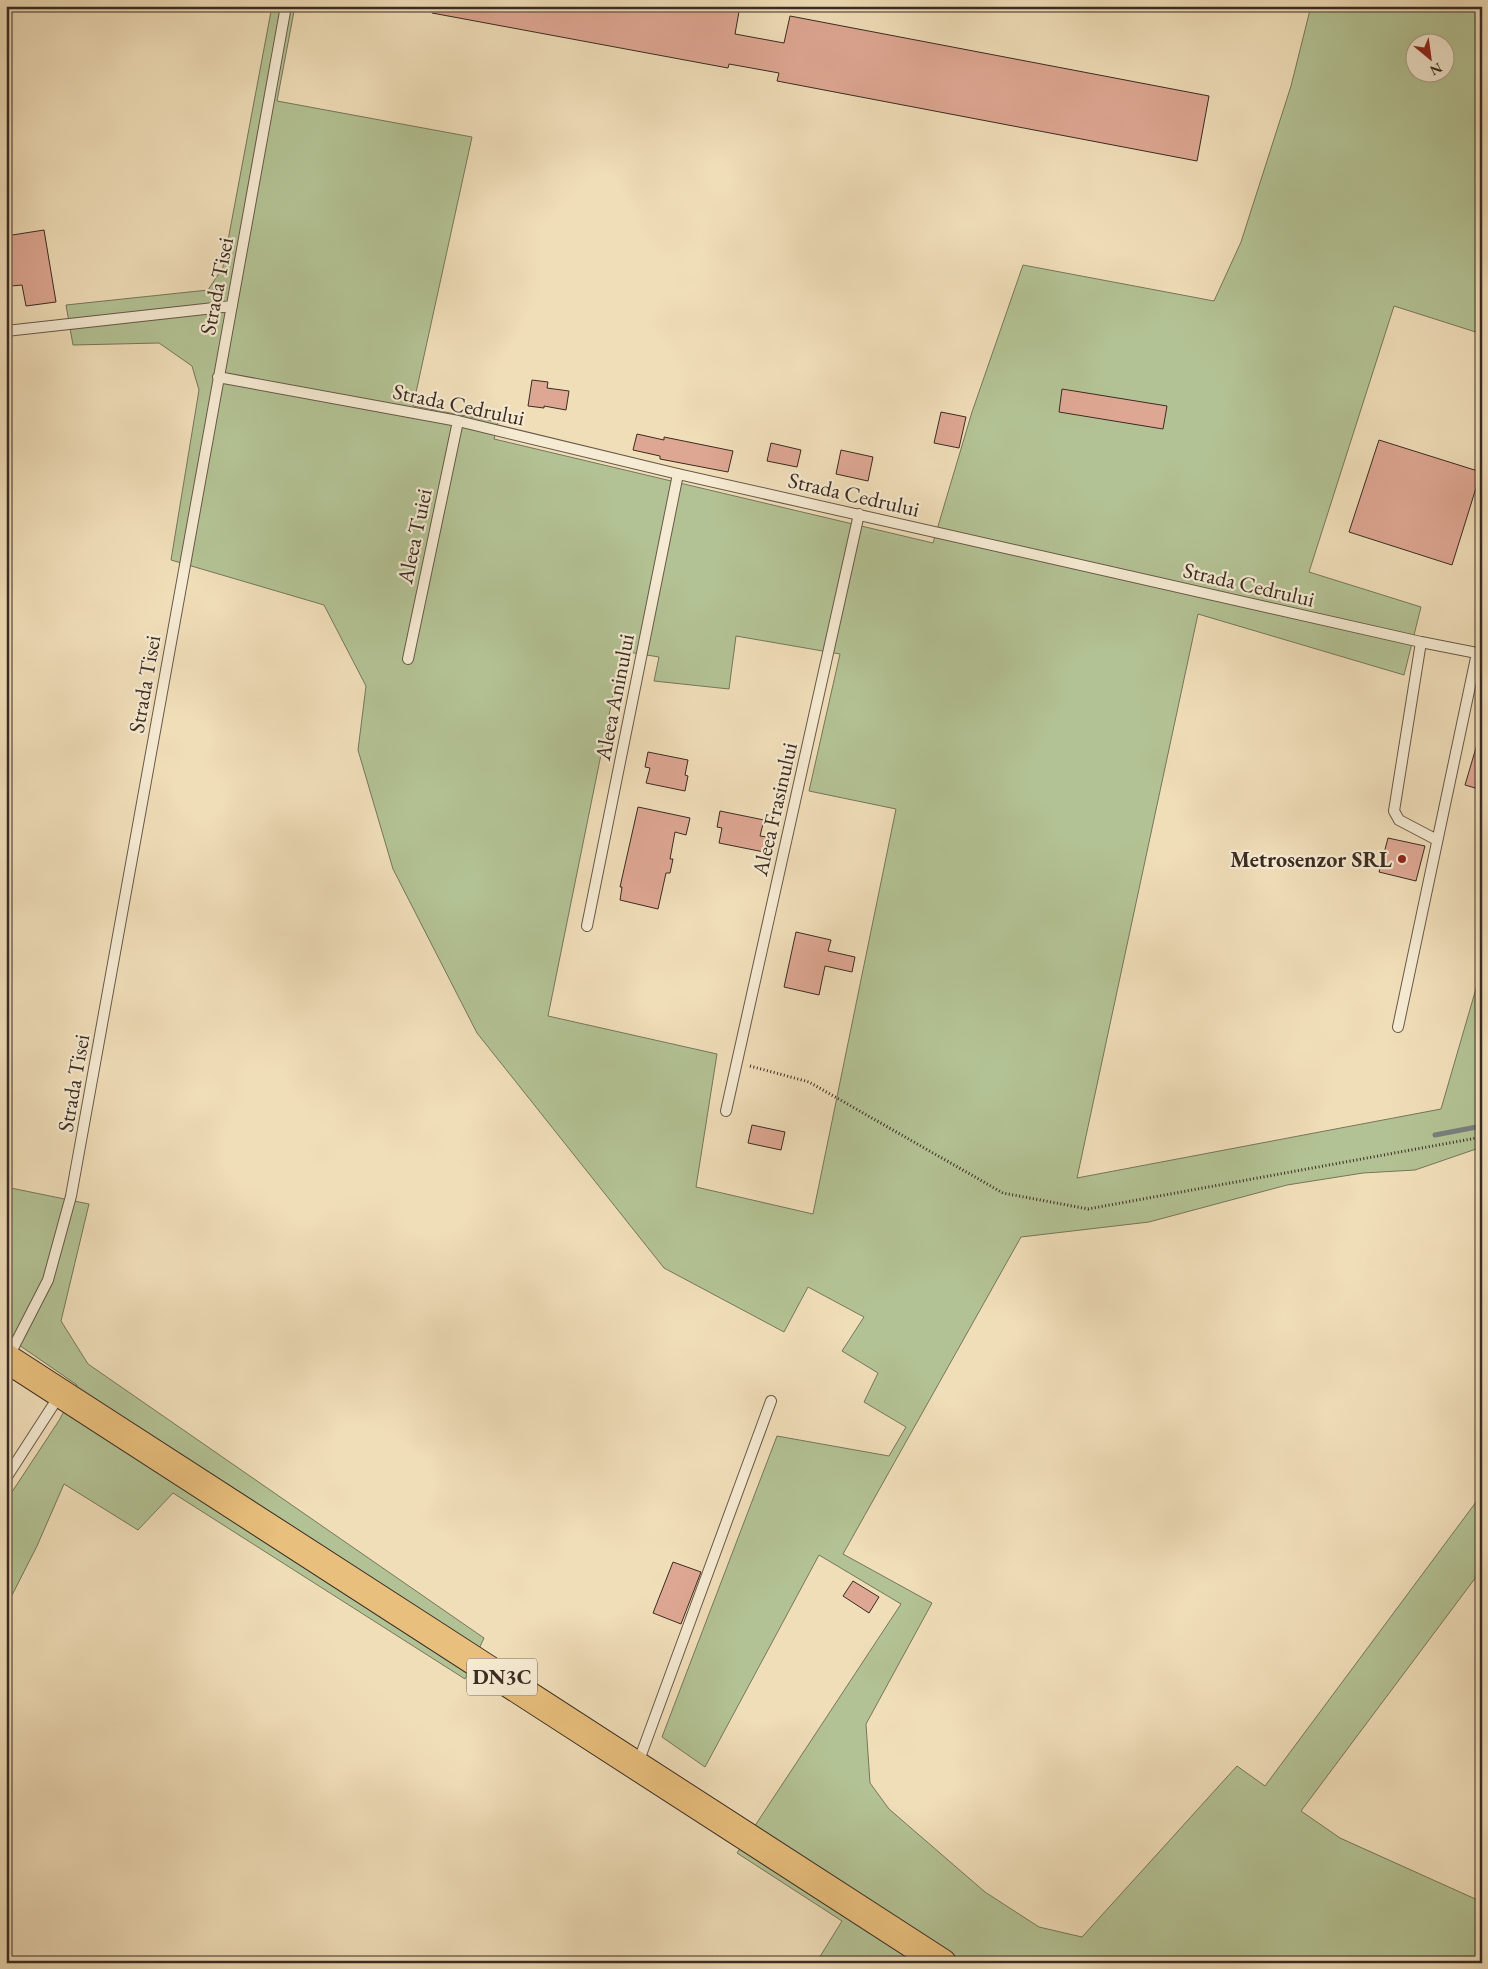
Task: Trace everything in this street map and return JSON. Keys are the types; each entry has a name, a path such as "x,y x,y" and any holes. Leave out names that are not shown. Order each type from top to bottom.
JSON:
{"main road":[{"name":"DN3C","path":"7,1358 942,1963"}],"lane":[{"name":"Strada Tisei","path":"7,1358 48,1280 72,1196 286,6"},
{"path":"6,331 232,306"},
{"name":"Strada Cedrului","path":"218,377 458,421 678,474 1421,642 1479,653"},
{"name":"Aleea Tuiei","path":"408,659 458,421"},
{"name":"Aleea Aninului","path":"587,926 678,474"},
{"name":"Aleea Frasinului","path":"726,1111 859,514"},
{"path":"1421,642 1394,811 1399,820 1437,840"},
{"path":"1398,1027 1479,653"},
{"path":"6,1478 61,1393"},
{"path":"637,1765 771,1400"}],"path":[{"path":"737,1062 809,1082 1003,1193 1088,1209 1482,1137"}],"green space":[{"path":"272,6 295,6 277,101 472,137 413,406 498,422 494,439 933,543 972,412 1023,265 1214,301 1241,242 1291,86 1311,6 1482,6 1482,334 1394,306 1309,572 1421,607 1404,675 1198,614 1077,1178 1441,1109 1482,968 1482,1147 1415,1170 1363,1173 1287,1185 1149,1222 1021,1237 843,1554 932,1603 866,1724 870,1783 889,1809 985,1892 1039,1927 1082,1937 1237,1766 1265,1786 1482,1494 1482,1569 1301,1811 1340,1838 1482,1902 1482,1963 816,1963 842,1921 737,1853 901,1604 819,1555 705,1767 662,1737 777,1436 889,1456 906,1427 864,1402 878,1373 842,1351 864,1317 808,1287 784,1332 664,1268 477,1033 393,869 358,750 366,686 324,605 171,560 199,390 192,366 159,343 73,345 66,305 208,290 223,267","holes":["736,636 840,654 809,791 896,809 813,1214 696,1187 717,1054 548,1016 622,651 659,657 654,681 729,689"]},
{"path":"6,1187 89,1204 61,1321 88,1364 484,1638 465,1679 173,1493 138,1530 64,1484 37,1546 6,1607 6,1501 60,1419 77,1385 6,1336"}],"building":[{"path":"433,6 740,6 735,34 784,43 790,16 1209,96 1197,161 777,81 779,73 729,64 728,68 432,13"},
{"path":"44,230 56,302 26,306 22,285 11,286 6,253 6,236"},
{"path":"532,380 548,382 547,388 569,391 566,410 544,406 544,408 528,406"},
{"path":"1062,389 1167,406 1163,429 1059,412"},
{"path":"941,412 966,417 959,448 934,443"},
{"path":"637,434 664,440 664,437 733,451 728,472 660,459 660,456 633,450"},
{"path":"1379,440 1481,472 1452,565 1349,532"},
{"path":"771,443 801,450 797,467 767,461"},
{"path":"841,450 873,457 868,481 836,474"},
{"path":"1478,741 1482,742 1482,790 1465,785"},
{"path":"648,752 688,760 685,775 688,776 685,791 646,783 650,768 645,767"},
{"path":"638,807 690,818 686,835 675,832 670,859 673,859 670,873 666,873 658,909 620,900 622,887 620,887"},
{"path":"720,811 764,820 760,836 767,837 764,852 719,843 722,828 717,827"},
{"name":"Metrosenzor SRL","path":"1388,838 1425,846 1416,881 1379,872"},
{"path":"796,932 831,940 828,951 855,957 852,972 825,966 819,995 784,987"},
{"path":"752,1125 785,1132 781,1150 748,1143"},
{"path":"673,1562 701,1572 681,1624 653,1613"},
{"path":"853,1581 879,1597 869,1613 843,1596"}],"waterway":[{"path":"1435,1135 1482,1126"}],"place":[{"name":"Metrosenzor SRL","path":"1402,859"}]}
